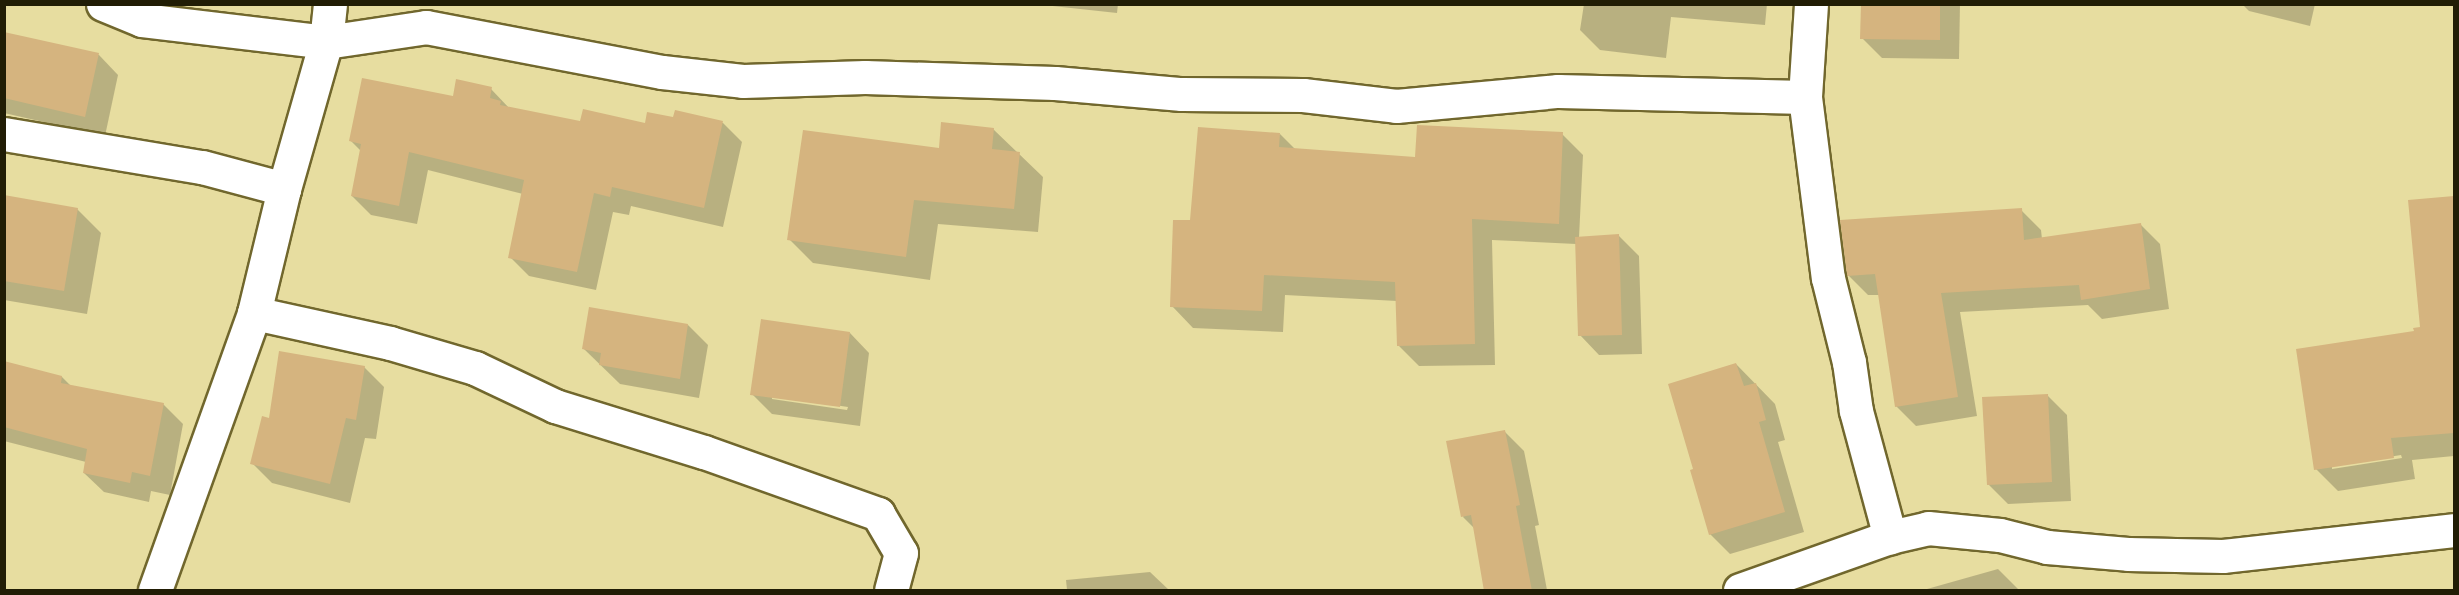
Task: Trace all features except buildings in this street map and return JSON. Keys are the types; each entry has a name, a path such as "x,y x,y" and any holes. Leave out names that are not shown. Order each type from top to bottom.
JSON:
{"street":[{"path":"103,4 142,20 326,42 426,27 662,72 743,81 865,77 1055,83 1182,94 1303,94 1396,106 1558,91 1805,97"},
{"path":"154,591 254,314 284,189 326,42 330,4"},
{"path":"1811,4 1805,97 1828,278 1849,362 1856,411 1890,537"},
{"path":"4,134 202,167 284,189"},
{"path":"254,314 390,343 475,368 555,406 704,452 878,514 901,553 891,591"},
{"path":"1740,591 1890,537 1928,528 2000,535 2047,547 2128,554 2223,556 2454,530"}]}
